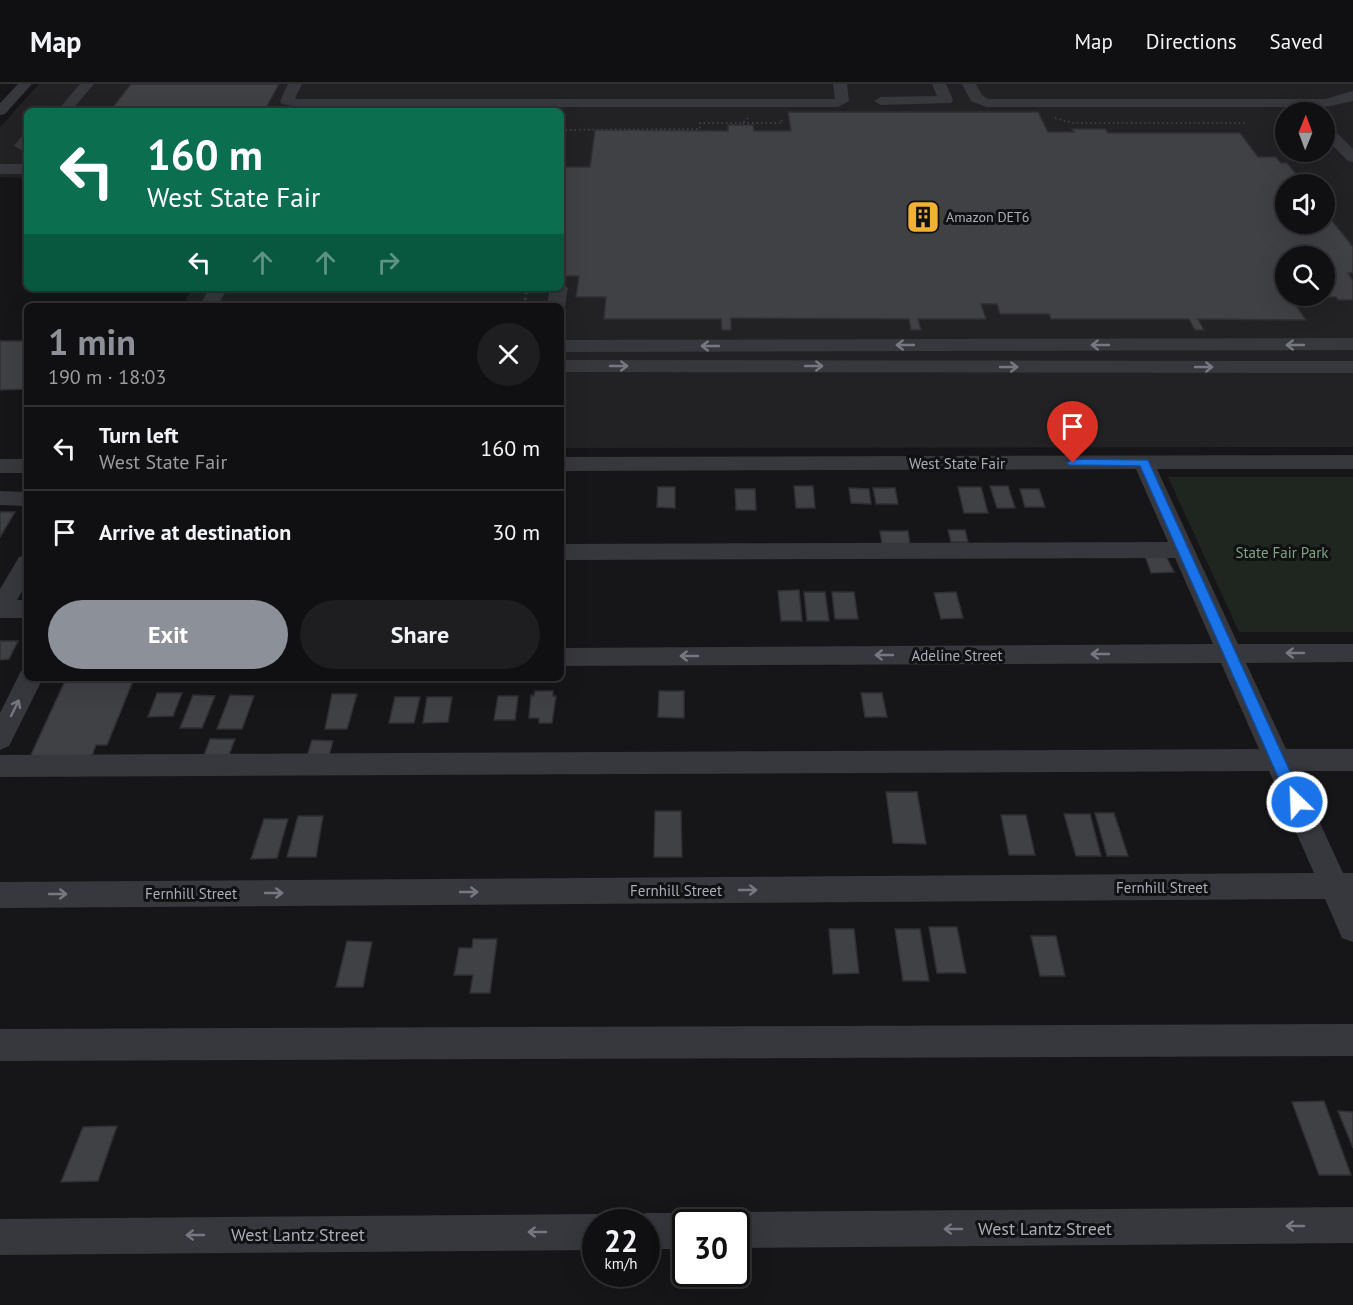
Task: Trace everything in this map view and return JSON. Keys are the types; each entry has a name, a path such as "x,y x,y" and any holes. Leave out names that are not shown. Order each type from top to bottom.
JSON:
{"street":[{"path":"0,111 25,84"},
{"path":"67,108 87,84"},
{"path":"293,88 286,101 298,103 407,98 457,103 744,98 764,103 838,103 842,101 840,84"},
{"path":"881,101 946,100 939,84"},
{"path":"969,84 976,98 981,101 1042,98 1275,103"},
{"path":"1317,102 1336,86 1353,93"},
{"path":"1266,90 1276,102"},
{"path":"1331,102 1353,93"},
{"path":"1335,139 1353,158"},
{"path":"13,169 24,155"},
{"path":"564,345 1353,344"},
{"path":"564,366 1353,367"},
{"name":"West State Fair","path":"564,464 1353,462"},
{"path":"1144,463 1278,760 1343,886 1353,928"},
{"path":"0,466 24,466"},
{"path":"0,498 24,499"},
{"path":"564,552 1183,550"},
{"path":"24,568 0,609 24,609"},
{"name":"Adeline Street","path":"564,657 1353,653"},
{"path":"0,739 29,681"},
{"path":"0,766 1353,760"},
{"name":"Fernhill Street","path":"0,895 1343,886"},
{"path":"0,1045 1353,1040"},
{"name":"West Lantz Street","path":"750,1230 1353,1225"},
{"name":"West Lantz Street","path":"0,1237 582,1232"}],"path":[{"path":"564,130 700,129 700,123 743,123 756,108 765,107 764,103"},
{"path":"1054,118 1072,123 1246,123"}],"shaded area":[{"path":"39,84 1353,84 1353,447 564,448 564,303 184,303 190,291 564,291 564,108 24,108 24,178 0,177 0,127"}],"green space":[{"name":"State Fair Park","path":"1168,477 1353,477 1353,632 1239,632"}],"building":[{"path":"131,84 279,84 266,108 112,108"},
{"name":"Amazon DET6","path":"788,112 1038,112 1048,132 1105,129 1108,133 1240,133 1258,157 1275,157 1275,162 1287,163 1296,174 1275,174 1275,234 1335,234 1335,225 1353,247 1353,273 1348,273 1353,281 1353,300 1338,300 1335,297 1335,246 1275,246 1275,306 1296,306 1306,320 1198,319 1204,330 1195,330 1189,319 1051,319 1049,314 1000,314 997,304 981,304 986,319 918,319 921,330 911,330 909,319 731,318 731,330 722,330 721,319 604,319 606,297 576,297 579,276 564,276 564,167 590,167 595,130 728,131 728,125 753,125 754,131 791,131"},
{"path":"0,341 24,341 24,389 0,390"},
{"path":"794,486 813,486 815,508 796,508"},
{"path":"990,486 1008,486 1015,508 997,508"},
{"path":"658,487 675,487 675,508 657,507"},
{"path":"958,487 981,487 988,513 964,513"},
{"path":"849,488 869,489 871,504 851,503"},
{"path":"873,488 895,488 898,504 876,504"},
{"path":"735,489 755,489 756,510 736,510"},
{"path":"1020,489 1039,489 1045,507 1025,507"},
{"path":"0,512 15,512 0,537"},
{"path":"948,530 965,530 968,542 951,542"},
{"path":"880,531 908,531 910,545 882,544"},
{"path":"1145,556 1166,556 1174,572 1151,573"},
{"path":"799,590 802,621 781,621 778,591"},
{"path":"804,592 825,592 829,621 807,621"},
{"path":"832,592 854,592 858,619 835,619"},
{"path":"956,592 963,618 941,619 934,593"},
{"path":"0,641 18,641 9,659 0,660"},
{"path":"65,681 133,681 107,745 96,745 91,758 29,759"},
{"path":"535,691 553,691 553,696 556,696 552,723 539,723 539,718 529,718 531,695 534,696"},
{"path":"659,691 684,691 684,718 658,717"},
{"path":"157,693 182,693 173,716 148,717"},
{"path":"861,693 882,693 887,717 865,717"},
{"path":"332,694 357,694 347,729 325,729"},
{"path":"193,695 215,696 202,728 180,728"},
{"path":"230,695 254,696 242,729 217,729"},
{"path":"498,696 518,696 515,720 494,720"},
{"path":"395,697 420,697 414,723 389,723"},
{"path":"427,697 452,697 448,722 423,723"},
{"path":"210,739 235,739 229,755 204,755"},
{"path":"312,740 333,741 329,756 307,756"},
{"path":"886,792 917,792 926,844 893,843"},
{"path":"655,811 681,811 682,857 654,857"},
{"path":"1095,813 1114,813 1128,856 1107,856"},
{"path":"1064,814 1090,814 1101,856 1076,856"},
{"path":"1001,815 1026,815 1035,855 1009,855"},
{"path":"298,816 323,816 316,857 287,857"},
{"path":"264,819 288,819 277,858 251,859"},
{"path":"929,927 957,927 966,973 937,973"},
{"path":"829,929 854,929 859,973 833,974"},
{"path":"895,929 920,929 929,981 903,981"},
{"path":"1031,936 1056,936 1065,976 1040,976"},
{"path":"473,939 497,939 490,993 470,993 473,975 454,975 459,948 472,948"},
{"path":"347,941 372,942 363,987 336,987"},
{"path":"1324,1101 1351,1175 1319,1175 1292,1102"},
{"path":"1338,1111 1353,1112 1353,1148"},
{"path":"117,1126 98,1181 61,1182 83,1127"}],"place":[{"name":"Amazon DET6","path":"923,217"}],"route":[{"path":"1073,463 1144,463 1297,802"}]}
